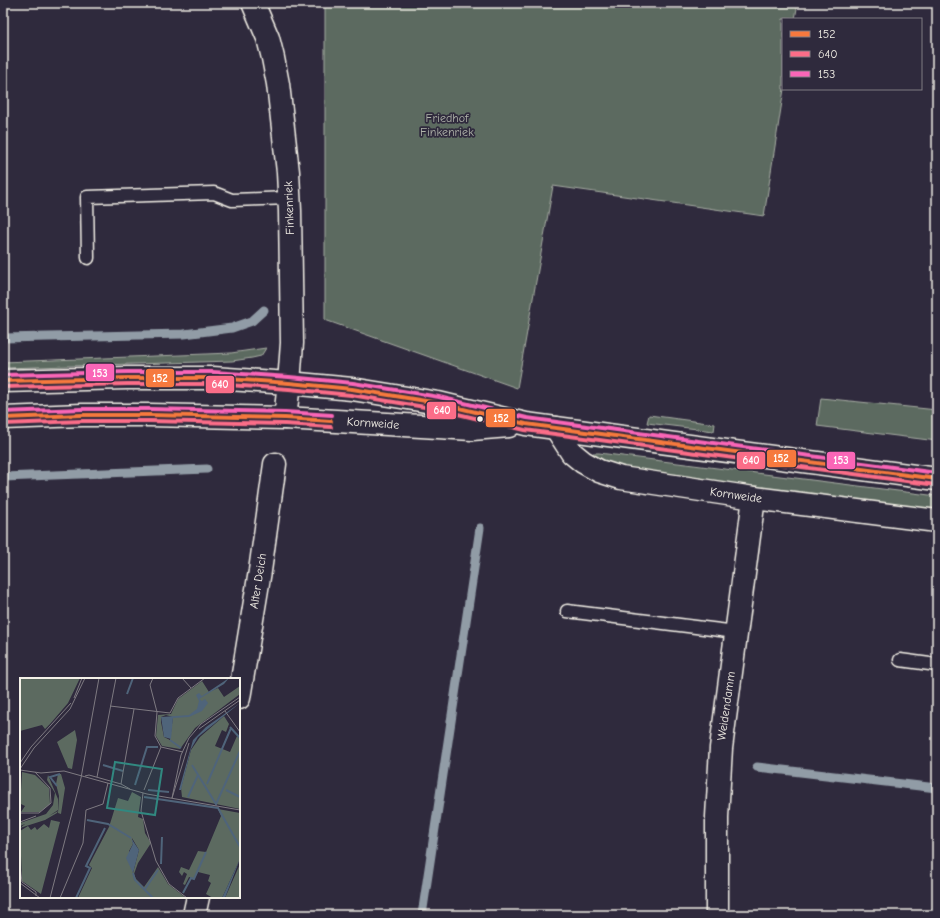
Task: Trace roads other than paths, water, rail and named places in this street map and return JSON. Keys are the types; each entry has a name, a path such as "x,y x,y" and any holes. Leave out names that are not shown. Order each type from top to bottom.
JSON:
{"street":[{"name":"Finkenriek","path":"252,3 268,38 274,58 288,172 292,343 285,418"},
{"name":"Kornweide","path":"3,381 175,377 289,383 352,390 438,403 526,424 937,479"},
{"name":"Kornweide","path":"3,418 150,414 285,418 472,429 526,424"},
{"name":"Kornweide","path":"556,428 572,453 583,462 599,471 621,478 754,498 937,521"},
{"name":"Alter Deich","path":"240,692 260,571 275,464"},
{"name":"Weidendamm","path":"717,915 717,817 721,748 754,498"},
{"path":"194,915 198,898"}],"lane":[{"path":"88,258 87,197 214,193 232,200 289,198"},
{"path":"567,611 736,632"},
{"path":"900,660 937,665"}],"waterway":[{"path":"3,338 184,334 232,328 252,321 264,310"},
{"path":"3,477 207,469"},
{"path":"422,915 480,528"},
{"path":"757,767 937,788"}],"park label":[{"name":"Friedhof Finkenriek","path":"447,125"}]}
